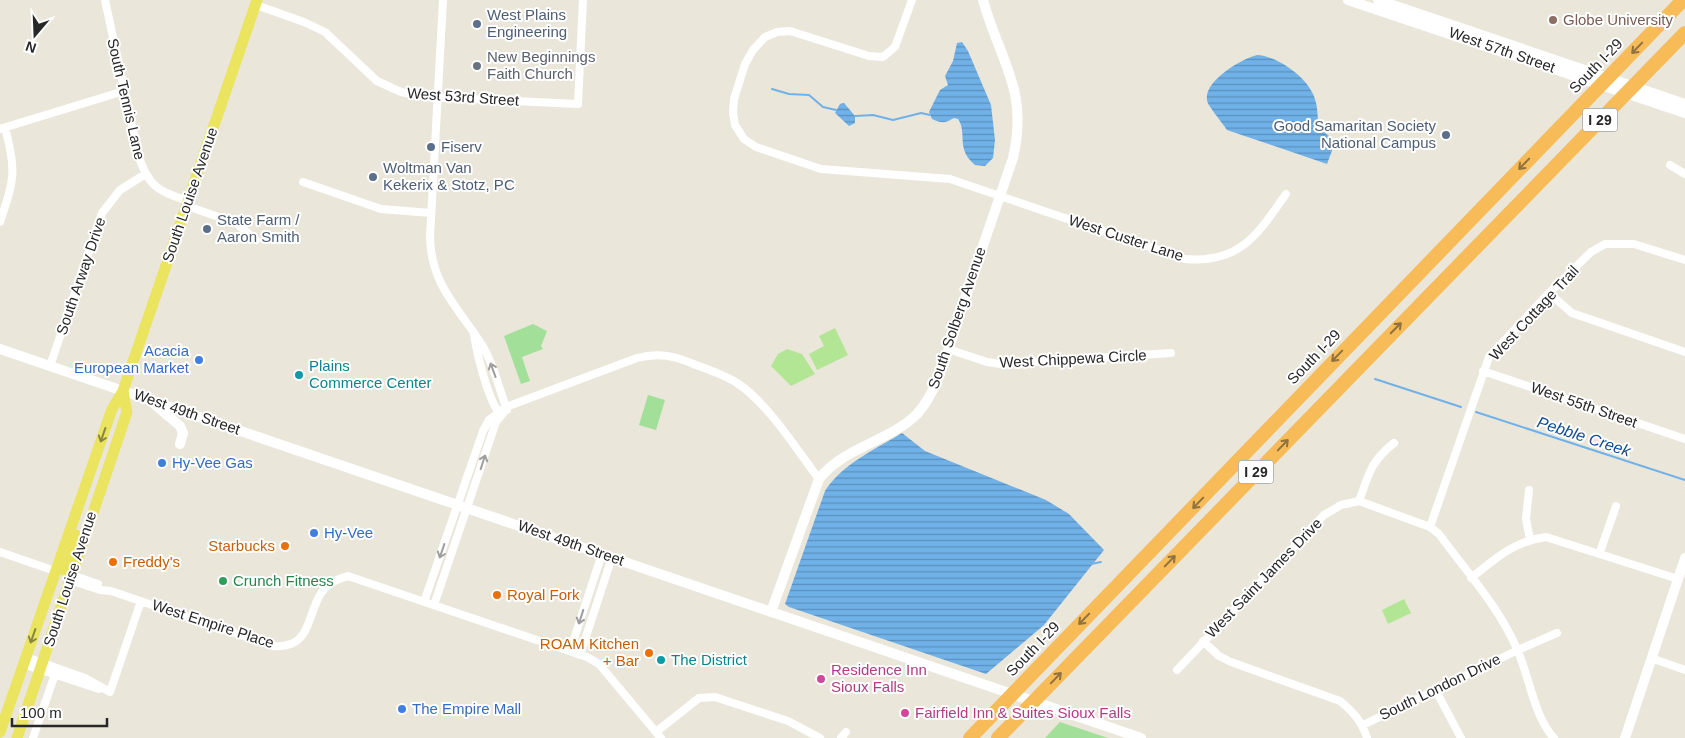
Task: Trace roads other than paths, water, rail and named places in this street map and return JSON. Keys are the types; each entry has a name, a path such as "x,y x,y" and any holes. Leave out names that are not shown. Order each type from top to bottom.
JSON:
{"highway":[{"name":"South I-29","path":"970,738 1683,0"},
{"name":"I 29","path":"998,738 1685,33"}],"main road":[{"name":"South Solberg Avenue","path":"771,612 819,479 827,468 842,457 902,425 916,414 928,399 948,349 1001,196 1013,158 1019,117 1014,84 990,27 982,0"},
{"name":"West 57th Street","path":"1348,0 1576,71"},
{"name":"West 57th Street","path":"1378,0 1576,71 1659,99 1685,104"},
{"name":"South Louise Avenue","path":"0,732 112,408 123,391 257,2"},
{"name":"West 57th Street","path":"1659,99 1685,113"},
{"name":"West 49th Street","path":"0,349 1141,738"},
{"name":"South Louise Avenue","path":"17,738 127,412 123,391"},
{"path":"148,399 180,426 183,433 180,444"},
{"path":"71,578 66,574 66,566 80,524 77,512"},
{"path":"1625,738 1685,558"}],"street":[{"name":"South Tennis Lane","path":"105,0 144,175 160,191 236,223 256,240"},
{"path":"443,0 430,249 437,277 486,352 505,410"},
{"name":"West 53rd Street","path":"257,2 324,32 369,75 386,86 418,96 578,104 583,0"},
{"name":"West Custer Lane","path":"912,0 895,47 883,57 868,56 796,32 777,32 766,37 752,50 745,64 733,104 735,125 744,139 756,147 814,167 936,176 1165,252 1199,260 1215,258 1245,246 1258,233 1286,194"},
{"path":"0,222 14,173 13,156 2,128 124,92"},
{"path":"1670,165 1685,174"},
{"name":"South Arway Drive","path":"50,366 102,213 120,190 144,175"},
{"path":"302,182 381,209 431,213"},
{"name":"West Cottage Trail","path":"1430,527 1489,357 1549,294 1591,252 1605,244 1634,244 1685,260"},
{"path":"1549,294 1572,314 1685,352"},
{"name":"West Chippewa Circle","path":"948,349 986,362 1001,364 1171,353"},
{"path":"434,605 483,431 490,420 505,410 636,358 653,354 670,355 721,374 742,386 767,412 819,479"},
{"name":"West 55th Street","path":"1483,371 1685,440"},
{"path":"1394,444 1378,456 1372,465 1359,501 1430,527 1439,534 1504,623 1518,650 1544,723 1554,738"},
{"path":"1529,490 1526,519 1530,539"},
{"name":"West Saint James Drive","path":"1176,670 1324,515 1341,505 1359,501"},
{"path":"424,602 463,506"},
{"path":"1600,552 1616,506"},
{"path":"1471,578 1505,551 1530,539 1546,537 1557,538 1678,579"},
{"path":"0,552 55,571"},
{"path":"570,651 607,556"},
{"path":"580,655 607,556"},
{"name":"West Empire Place","path":"71,578 100,590 111,591 279,646 291,645 300,639 321,593 330,584 348,576 570,651 599,664 658,735 699,698 705,696 715,697 788,721 820,738"},
{"name":"West Empire Place","path":"110,692 141,601"},
{"name":"South London Drive","path":"1364,725 1435,689 1557,633"},
{"path":"1203,641 1218,656 1231,662 1340,701 1353,711 1364,725 1367,738"},
{"path":"1651,658 1685,670"},
{"path":"25,660 86,678 110,692"},
{"path":"41,666 55,674 110,692"},
{"path":"33,738 55,674"},
{"path":"1435,689 1461,738"}],"water":[{"path":"962,42 968,51 991,105 995,140 993,158 985,166 975,165 965,153 961,125 958,119 954,118 946,122 939,122 932,119 929,112 940,90 948,85 945,76 953,61 957,43"},
{"path":"1257,55 1273,59 1290,68 1309,87 1316,102 1319,125 1322,130 1336,140 1327,164 1227,130 1209,106 1207,100 1208,93 1217,78 1233,66"},
{"path":"844,103 855,116 855,123 849,126 835,113 840,104"},
{"path":"902,433 925,451 1046,500 1069,514 1104,550 1044,625 986,674 789,607 785,604 825,491 832,481 850,465"}],"waterway":[{"path":"772,89 789,94 809,95 823,107 836,110"},
{"path":"855,116 873,115 893,120 921,113 930,115"},
{"name":"Pebble Creek","path":"1375,379 1461,407"},
{"name":"Pebble Creek","path":"1476,412 1685,480"},
{"path":"1091,564 1101,562"}],"place":[{"name":"Globe University","path":"1553,20"},
{"name":"West Plains Engineering","path":"477,24"},
{"name":"New Beginnings Faith Church","path":"477,66"},
{"name":"Good Samaritan Society National Campus","path":"1446,135"},
{"name":"Fiserv","path":"431,147"},
{"name":"Woltman Van Kekerix & Stotz, PC","path":"373,177"},
{"name":"State Farm / Aaron Smith","path":"207,229"},
{"name":"Acacia European Market","path":"199,360"},
{"name":"Plains Commerce Center","path":"299,375"},
{"name":"Hy-Vee Gas","path":"162,463"},
{"name":"Hy-Vee","path":"314,533"},
{"name":"Starbucks","path":"285,546"},
{"name":"Freddy's","path":"113,562"},
{"name":"Crunch Fitness","path":"223,581"},
{"name":"Royal Fork","path":"497,595"},
{"name":"ROAM Kitchen + Bar","path":"649,653"},
{"name":"The District","path":"661,660"},
{"name":"Residence Inn Sioux Falls","path":"821,679"},
{"name":"The Empire Mall","path":"402,709"},
{"name":"Fairfield Inn & Suites Sioux Falls","path":"905,713"}]}
